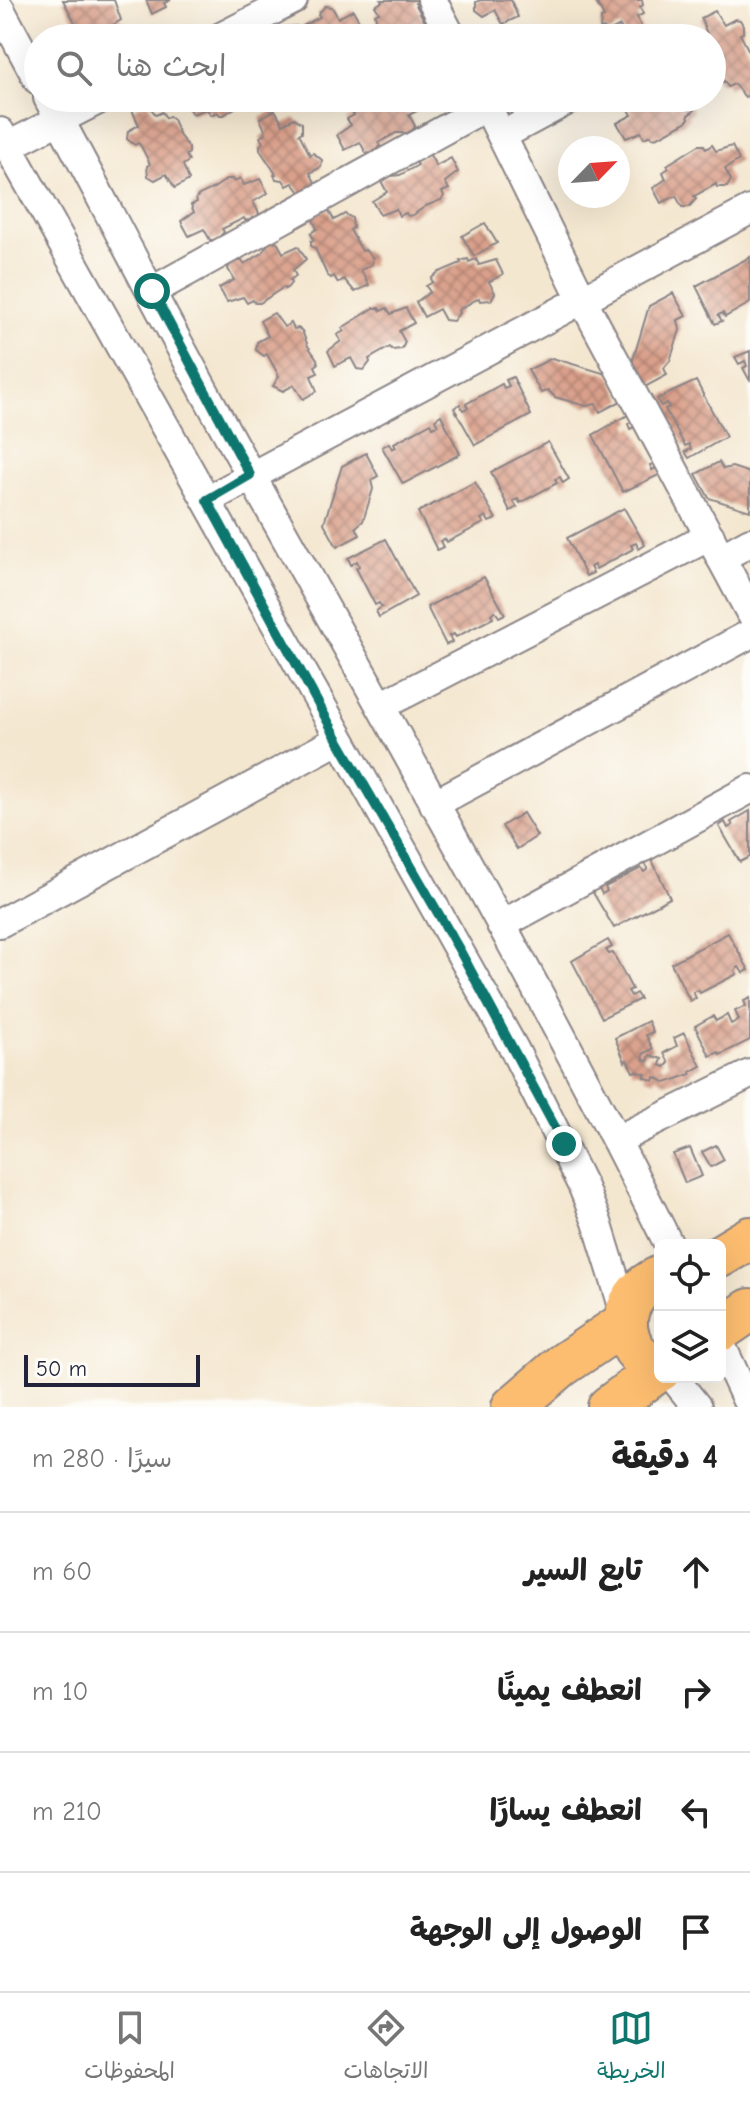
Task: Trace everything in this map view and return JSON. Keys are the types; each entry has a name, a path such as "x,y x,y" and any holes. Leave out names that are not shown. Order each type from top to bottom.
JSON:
{"highway":[{"path":"726,1252 750,1238"},
{"path":"513,1407 561,1366 626,1319 637,1292 654,1281"},
{"path":"626,1319 631,1346 654,1367"},
{"path":"609,1407 654,1374"}],"street":[{"path":"246,24 293,0"},
{"path":"432,0 445,24"},
{"path":"0,9 24,54"},
{"path":"49,112 4,139 338,740 460,951 564,1144 597,1222 626,1319"},
{"path":"56,112 250,475 501,925 617,1140 666,1239"},
{"path":"152,291 467,112"},
{"path":"490,112 582,299 750,612"},
{"path":"503,135 546,112"},
{"path":"207,500 750,210"},
{"path":"381,706 715,547 750,542"},
{"path":"434,804 750,634"},
{"path":"0,923 338,740"},
{"path":"501,925 750,789"},
{"path":"617,1140 750,1074"},
{"path":"726,1326 750,1407"},
{"path":"678,1383 697,1407"}],"building":[{"path":"63,0 114,0 121,20 115,24 76,24"},
{"path":"146,0 171,0 164,3 166,7 152,14"},
{"path":"419,0 415,3 426,24 379,24 375,14 379,12 375,6 382,2"},
{"path":"511,0 518,17 503,24 495,10 484,16 476,10 476,2"},
{"path":"595,0 642,0 640,7 643,14 637,17 640,24 600,24 604,17"},
{"path":"325,6 332,7 338,18 353,10 361,24 307,24 320,17 318,14"},
{"path":"715,11 723,24 703,24 701,18"},
{"path":"735,19 743,25 743,33 740,34 750,53 750,94 745,97 734,84 728,87 726,24"},
{"path":"133,112 154,112 156,115 162,112 166,118 169,116 173,119 179,135 189,148 186,155 189,161 183,165 189,180 175,188 166,174 155,180 148,176 147,166 150,164 141,146 127,139 128,131 139,125"},
{"path":"276,112 283,124 294,118 302,123 299,134 310,155 313,153 322,160 321,167 310,173 316,184 302,195 293,183 287,186 283,180 276,179 276,174 260,150 263,143 260,137 266,133 260,118"},
{"path":"351,112 415,112 409,115 415,126 411,133 396,133 378,143 380,146 372,154 366,153 360,142 345,150 337,135 351,125 347,119 354,115"},
{"path":"630,112 692,112 686,122 652,138 651,135 644,138 641,132 625,136 617,123 632,115"},
{"path":"704,145 706,149 712,145 716,151 732,146 739,160 725,169 731,180 727,187 717,187 716,184 694,196 696,199 689,207 682,207 676,196 661,203 653,188 666,179 663,172 669,168 667,165"},
{"path":"426,154 430,155 436,166 451,158 458,172 445,182 449,189 442,192 444,196 441,200 413,215 406,213 399,216 396,209 380,215 372,201 387,192 381,181 383,177 400,175 418,165 416,162"},
{"path":"240,178 244,185 260,179 268,193 253,202 259,213 257,218 252,221 244,218 222,229 224,232 217,240 210,240 204,229 189,236 181,221 194,212 191,205 197,202 196,198 227,179 234,182"},
{"path":"328,209 334,220 345,214 352,218 353,228 350,230 362,251 365,250 373,258 372,264 361,270 369,285 355,292 344,279 338,283 334,276 331,278 327,275 315,248 311,246 314,240 311,233 317,229 311,215"},
{"path":"485,223 497,243 474,256 462,236"},
{"path":"270,241 277,242 283,253 298,246 306,259 293,270 296,276 290,280 288,287 260,303 253,300 247,303 243,297 227,302 219,288 234,280 228,269 230,264 242,261 244,264 261,254"},
{"path":"750,257 750,303 725,317 723,313 718,315 722,321 715,324 696,286"},
{"path":"468,259 469,262 476,259 479,265 496,260 503,274 489,282 495,293 491,300 480,301 479,298 458,310 453,321 445,320 439,309 424,317 416,302 430,292 426,286 433,282 431,279 437,273"},
{"path":"673,293 686,316 678,320 680,330 670,361 664,368 667,375 645,387 632,363 649,306"},
{"path":"374,308 381,311 387,308 391,314 406,308 414,323 399,331 405,342 402,349 392,350 390,347 369,359 364,370 357,369 351,358 335,366 328,351 341,341 337,335 344,331 342,328"},
{"path":"274,313 284,327 291,323 294,329 302,331 317,359 315,366 318,373 311,376 317,391 303,399 294,385 283,391 273,386 279,376 267,354 264,356 256,350 257,342 268,336 260,321"},
{"path":"750,351 750,381 743,368 747,366 745,361 739,364 735,357"},
{"path":"552,358 610,375 623,400 600,412 596,404 586,406 555,397 548,390 541,393 528,370"},
{"path":"513,377 531,415 475,445 454,408 460,404 463,410 468,408 466,404 502,384 504,388 509,386 506,380"},
{"path":"696,381 726,437 689,458 685,452 691,449 689,444 685,446 665,409 669,407 667,403 661,406 657,399"},
{"path":"630,414 633,421 628,424 630,429 634,427 654,464 650,465 652,470 658,467 661,474 623,492 593,435"},
{"path":"441,415 460,454 403,484 382,447 389,443 392,449 396,447 394,443 431,423 433,427 438,425 435,419"},
{"path":"548,442 569,479 563,483 560,477 555,479 557,483 520,503 518,499 513,501 517,507 510,511 491,472"},
{"path":"366,453 378,476 371,480 373,489 363,521 356,527 360,535 337,547 324,523 342,466"},
{"path":"719,462 723,469 732,467 750,473 750,511 709,498 696,474"},
{"path":"475,482 496,519 489,522 486,516 481,519 484,523 447,542 445,539 440,541 443,547 437,550 418,512"},
{"path":"624,508 645,545 639,549 636,543 631,545 633,549 596,569 594,565 590,567 593,573 586,576 567,538"},
{"path":"386,539 416,596 379,617 376,611 382,607 379,603 375,605 356,568 359,566 357,561 351,565 348,558"},
{"path":"484,577 505,614 499,617 495,611 491,614 493,618 456,637 454,634 449,636 452,642 446,645 427,607"},
{"path":"750,811 750,857 740,862 719,826 725,822 728,828 733,825 731,822"},
{"path":"523,813 537,836 517,849 502,826"},
{"path":"652,860 670,898 614,928 592,891 599,888 602,894 607,891 605,887 641,868 644,872 648,869 645,863"},
{"path":"728,933 749,970 743,973 739,967 735,970 737,974 700,993 698,990 693,992 696,998 690,1001 671,963"},
{"path":"608,940 612,947 606,950 609,954 613,953 632,989 628,991 631,996 636,993 640,999 602,1018 572,961"},
{"path":"750,998 750,1040 720,1055 719,1052 710,1056 695,1026 713,1016 716,1021 727,1015 731,1024 739,1020 735,1011 746,1006 744,1001"},
{"path":"648,1021 653,1032 646,1035 653,1049 643,1054 644,1060 648,1061 650,1055 662,1059 660,1065 665,1067 669,1063 664,1053 677,1046 674,1038 684,1033 701,1066 691,1074 666,1083 633,1072 615,1038"},
{"path":"716,1145 724,1160 711,1167 702,1152"},
{"path":"690,1148 702,1176 685,1183 673,1154"}],"route":[{"path":"152,291 250,475 207,500 338,740 460,951 564,1144"}]}
